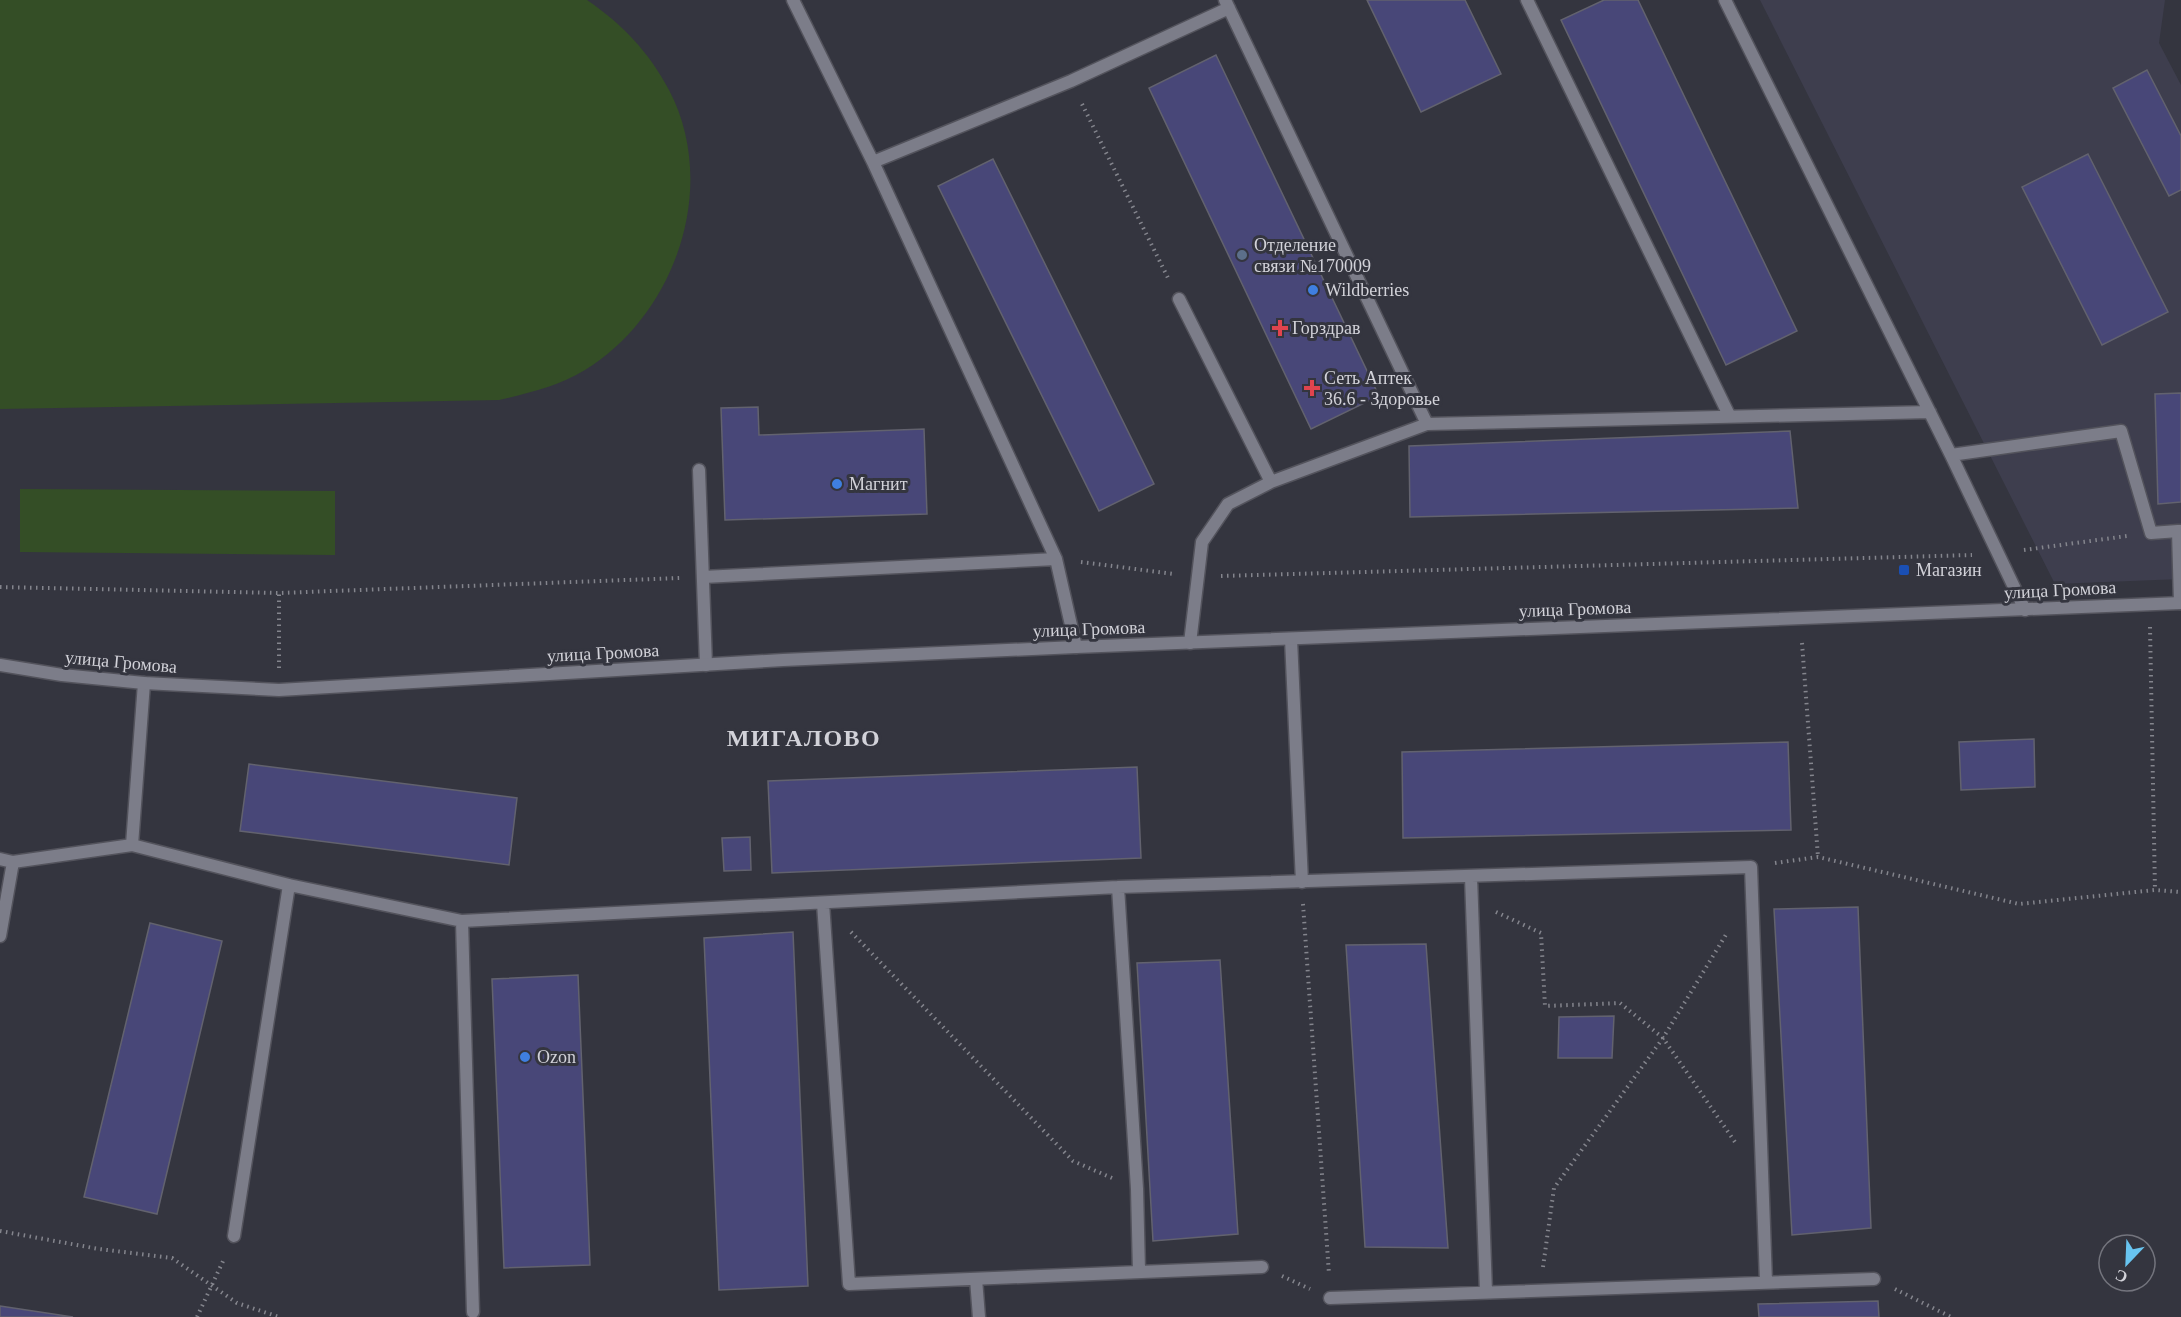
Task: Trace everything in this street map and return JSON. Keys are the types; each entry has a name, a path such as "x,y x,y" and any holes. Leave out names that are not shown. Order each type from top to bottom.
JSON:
{"street":[{"path":"793,0 873,162 1056,559 1076,646"},
{"path":"1527,0 1729,415"},
{"path":"1725,0 1930,412 2025,610"},
{"path":"873,162 1071,81 1227,4 1427,424"},
{"path":"1179,299 1271,482"},
{"path":"1190,644 1202,542 1228,504 1271,482 1427,424 1930,412"},
{"path":"1951,455 2121,431 2151,533 2180,531 2180,603"},
{"path":"699,470 706,665"},
{"path":"703,577 1056,559"},
{"name":"улица Громова","path":"0,665 62,675 144,683 279,690 1076,646 1190,644 2180,603"},
{"path":"1291,639 1302,882"},
{"path":"132,845 144,683"},
{"path":"0,859 14,862 132,845 289,885 462,921 1118,887 1751,867 1766,1282"},
{"path":"0,936 14,862"},
{"path":"1471,877 1486,1292"},
{"path":"234,1236 289,885"},
{"path":"1118,887 1137,1190 1139,1271"},
{"path":"823,903 849,1284 1262,1267"},
{"path":"462,921 473,1312"},
{"path":"976,1279 979,1317"},
{"path":"1330,1298 1874,1279"}],"path":[{"path":"1071,81 1179,299"},
{"path":"1056,559 1197,577 1999,554 2151,533"},
{"path":"0,587 279,593 703,577"},
{"path":"279,593 279,690"},
{"path":"2150,604 2156,890"},
{"path":"1801,618 1818,857"},
{"path":"1751,867 1818,857 2019,904 2156,890 2181,892"},
{"path":"1262,1267 1330,1298 1302,882"},
{"path":"1540,1290 1554,1188 1663,1038 1752,894"},
{"path":"1472,901 1541,933 1545,1006 1620,1003 1663,1038 1736,1144"},
{"path":"823,903 1073,1161 1137,1190"},
{"path":"0,1231 99,1249 172,1258 237,1303 279,1317"},
{"path":"197,1317 234,1236"},
{"path":"1874,1279 1951,1317"}],"shaded area":[{"path":"1760,0 2165,0 2159,43 2181,85 2181,579 2055,584"}],"green space":[{"path":"0,0 587,0 623,29 653,63 669,90 684,128 690,167 689,207 680,246 665,283 643,317 617,346 575,376 544,388 499,400 0,409"},
{"path":"20,489 335,491 335,555 20,552"}],"building":[{"path":"1367,0 1465,0 1501,74 1421,112"},
{"path":"1604,0 1638,0 1797,331 1726,365 1561,20"},
{"path":"1216,55 1379,396 1311,429 1149,88"},
{"path":"2147,70 2181,136 2181,190 2169,196 2113,88"},
{"path":"2088,154 2168,312 2102,345 2022,187"},
{"path":"993,159 1154,484 1099,511 938,186"},
{"path":"2181,393 2181,502 2158,504 2155,394"},
{"path":"758,407 759,435 924,429 927,514 725,520 721,408"},
{"path":"1790,431 1798,508 1410,517 1409,446"},
{"path":"2034,739 2035,787 1961,790 1959,742"},
{"path":"1788,742 1791,830 1403,838 1402,752"},
{"path":"249,764 517,798 509,865 240,831"},
{"path":"1137,767 1141,858 772,873 768,781"},
{"path":"750,837 751,870 724,871 722,838"},
{"path":"1858,907 1871,1228 1792,1235 1774,909"},
{"path":"150,923 222,941 157,1214 84,1197"},
{"path":"793,932 808,1286 719,1290 704,938"},
{"path":"1426,944 1448,1248 1365,1247 1346,945"},
{"path":"1220,960 1238,1234 1153,1241 1137,963"},
{"path":"578,975 590,1265 504,1268 492,979"},
{"path":"1614,1016 1612,1058 1558,1058 1559,1017"},
{"path":"1878,1301 1879,1317 1759,1317 1758,1304"},
{"path":"0,1306 73,1317 0,1317"}],"place":[{"name":"Отделение связи №170009","path":"1242,255"},
{"name":"Wildberries","path":"1313,290"},
{"name":"Горздрав","path":"1280,328"},
{"name":"Сеть Аптек 36.6 - Здоровье","path":"1312,388"},
{"name":"Магнит","path":"837,484"},
{"name":"Магазин","path":"1904,570"},
{"name":"Ozon","path":"525,1057"}],"district":[{"name":"МИГАЛОВО","path":"804,738"}]}
